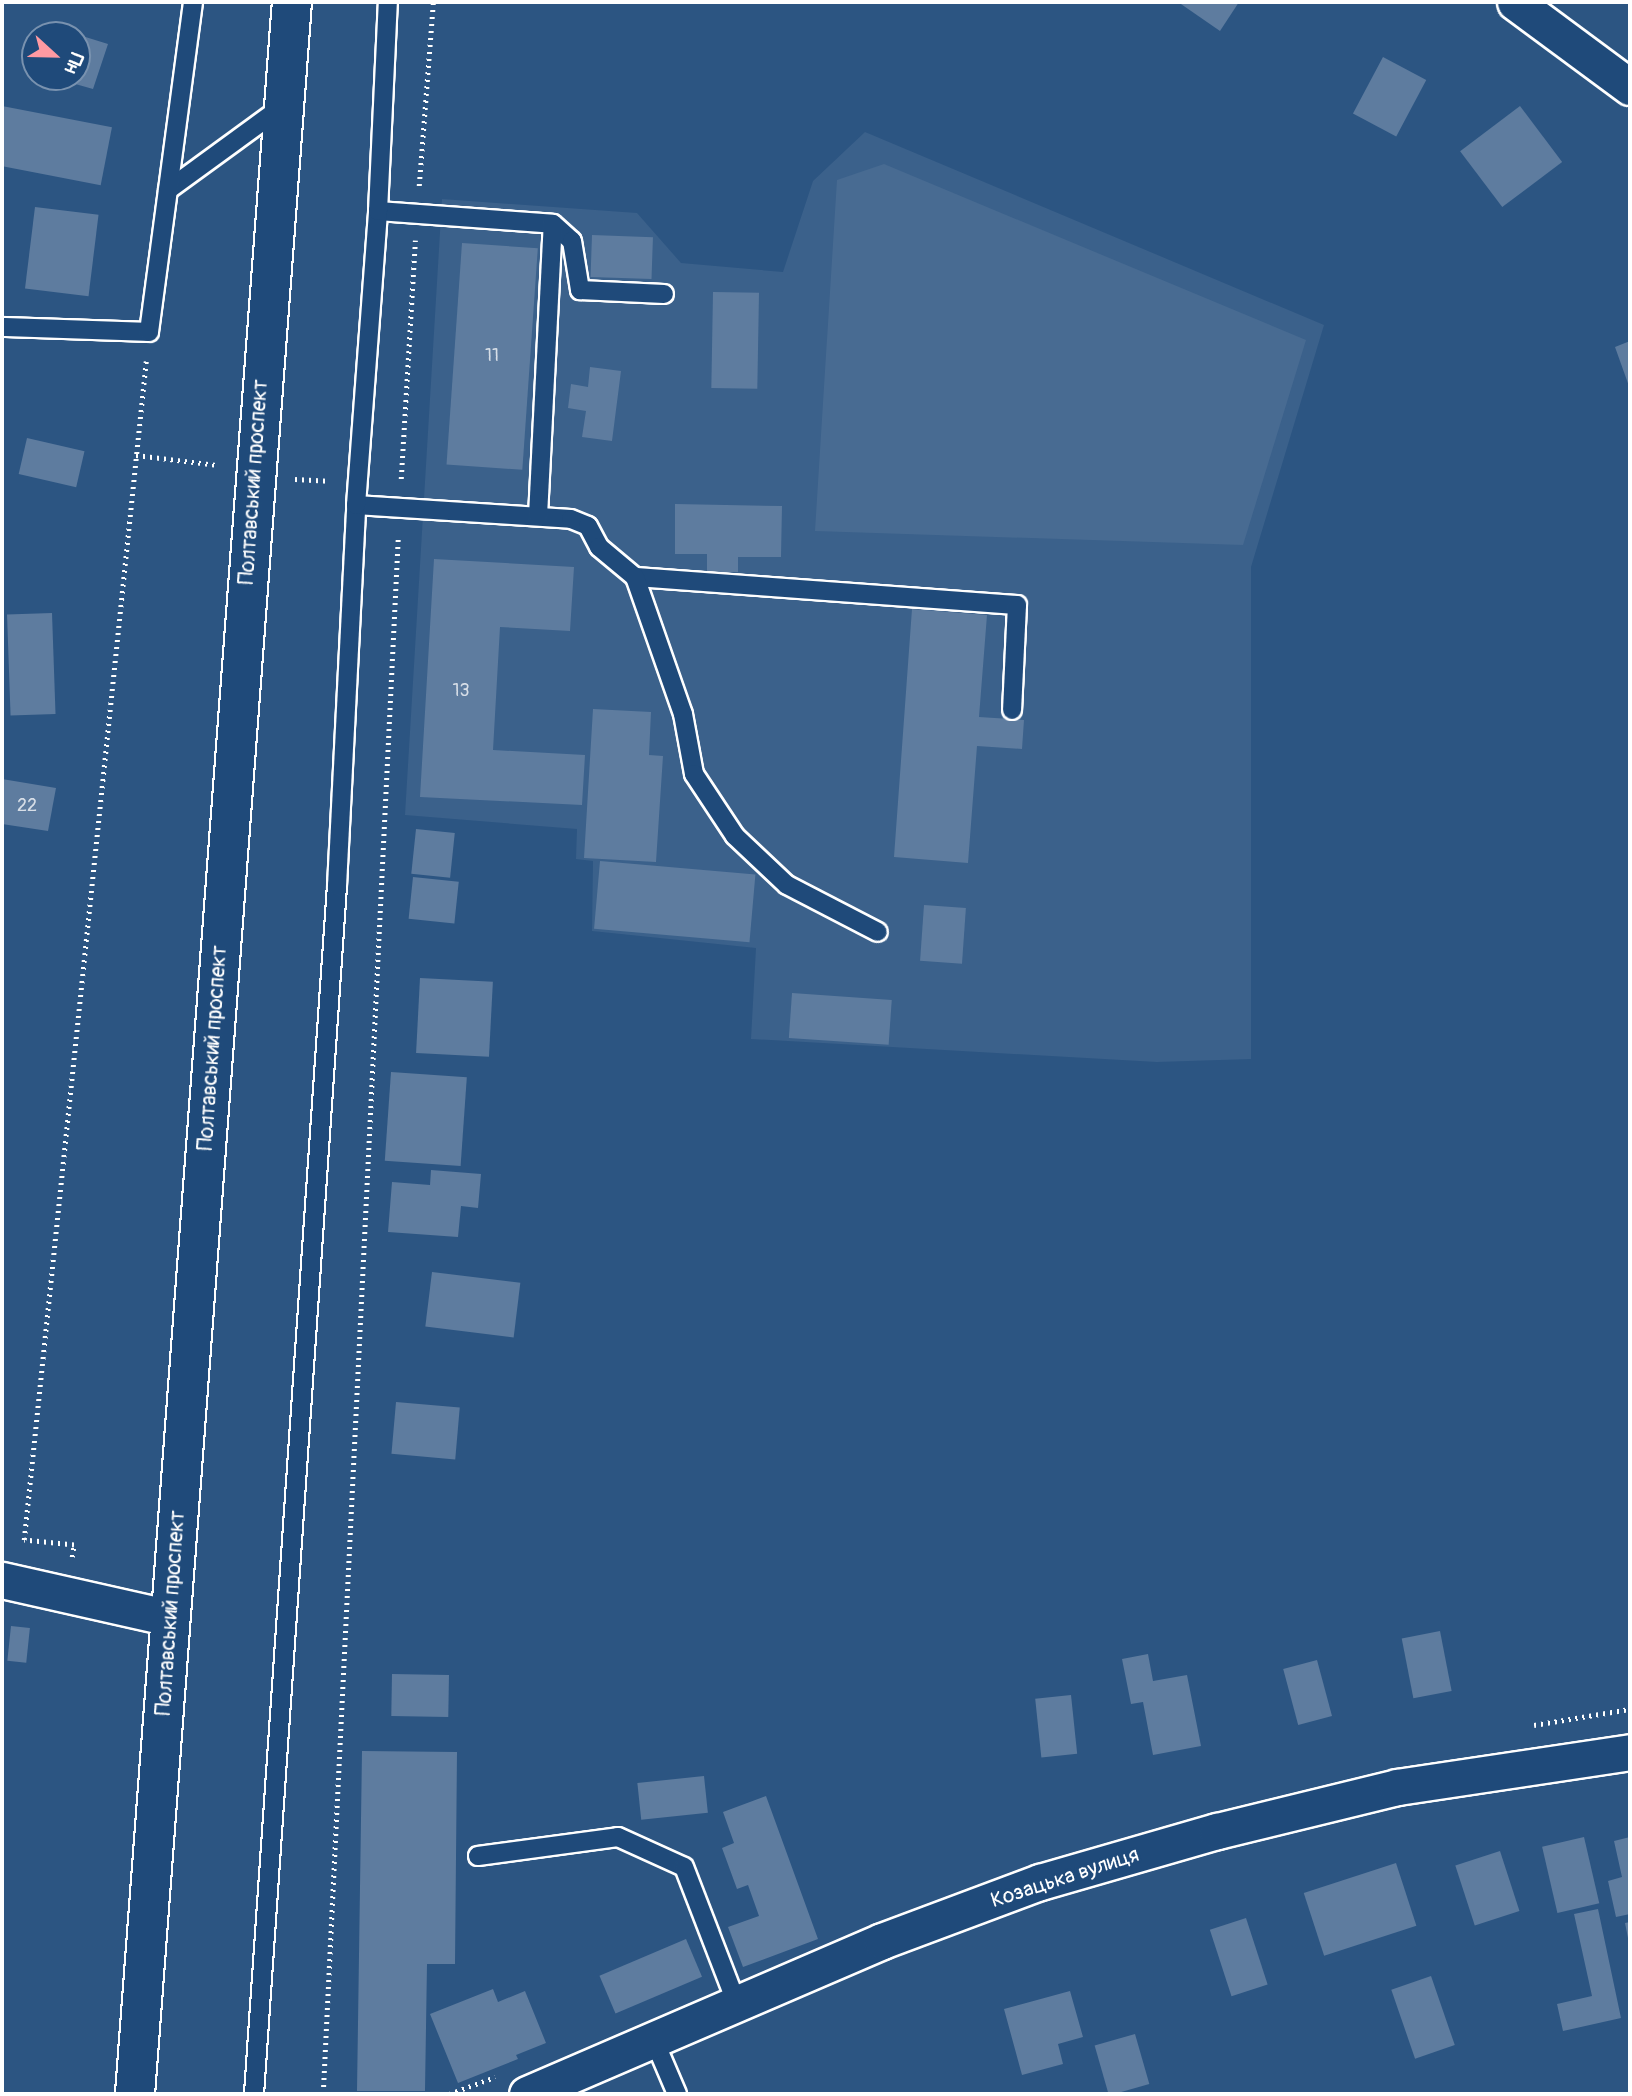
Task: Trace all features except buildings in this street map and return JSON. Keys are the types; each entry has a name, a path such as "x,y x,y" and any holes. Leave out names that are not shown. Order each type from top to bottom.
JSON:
{"highway":[{"name":"Полтавський проспект","path":"135,2094 282,107 292,2"}],"street":[{"path":"1515,2 1630,87"},
{"path":"2,1580 170,1618"},
{"name":"Козацька вулиця","path":"527,2094 882,1941 1040,1882 1205,1835 1397,1787 1630,1752"}],"lane":[{"path":"2,327 149,332 193,2"},
{"path":"254,2094 336,899 356,505 378,211 388,2"},
{"path":"169,190 282,107"},
{"path":"378,211 553,224 572,241 580,290 664,294"},
{"path":"538,516 553,224"},
{"path":"356,505 538,516 571,519 588,526 599,547 635,577 683,713 694,774 735,836 787,885 878,932"},
{"path":"635,577 1017,605 1012,710"},
{"path":"478,1856 618,1837 684,1867 737,2004"},
{"path":"654,2040 677,2094"}],"path":[{"path":"323,2094 400,508 417,212 433,2"},
{"path":"69,1595 74,1545 24,1539 149,332"}],"shaded area":[{"path":"865,132 1324,325 1251,567 1251,1059 1157,1062 751,1039 756,948 592,931 593,861 576,859 577,829 405,815 442,199 637,213 681,263 783,272 813,181"},
{"path":"884,164 1306,340 1243,545 815,531 837,180"}]}
